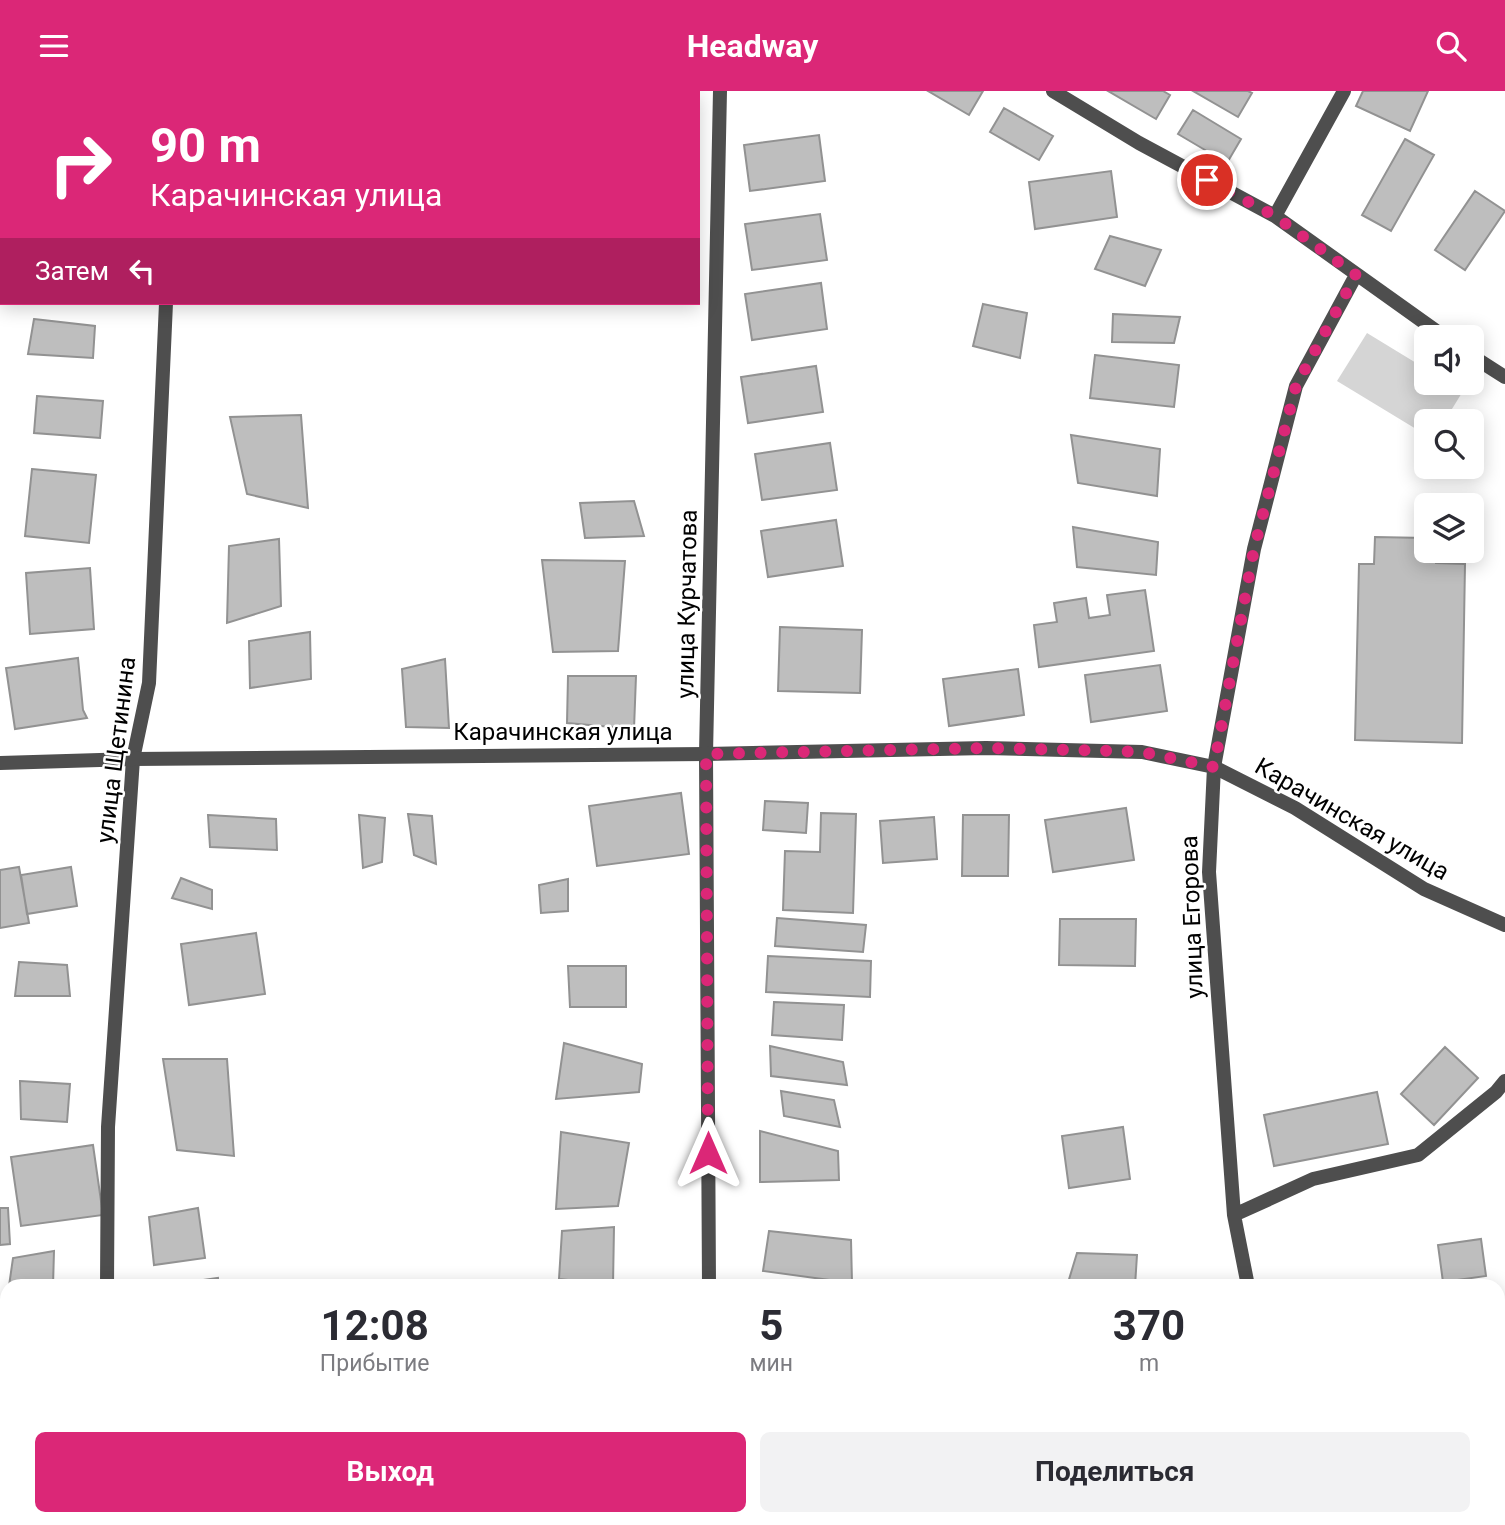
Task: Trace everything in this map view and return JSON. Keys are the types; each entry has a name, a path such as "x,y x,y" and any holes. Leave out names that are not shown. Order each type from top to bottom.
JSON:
{"street":[{"name":"улица Курчатова","path":"709,1279 706,754 720,91"},
{"path":"1053,91 1139,143 1275,216 1427,325"},
{"path":"1275,216 1344,91"},
{"name":"улица Егорова","path":"1247,1279 1234,1216 1209,873 1214,767 1254,549 1296,386 1356,275"},
{"name":"улица Щетинина","path":"107,1279 108,1127 133,759 149,683 166,305"},
{"path":"1484,364 1505,377"},
{"name":"Карачинская улица","path":"0,763 986,748 1142,752 1214,767 1295,808 1424,889 1505,925"},
{"path":"1234,1216 1313,1179 1418,1155 1496,1092 1505,1081"}],"shaded area":[{"path":"1367,333 1414,362 1414,395 1461,395 1452,409 1414,409 1414,428 1337,381"}],"building":[{"path":"928,91 983,91 969,115"},
{"path":"1108,91 1163,91 1170,95 1156,119"},
{"path":"1193,91 1248,91 1252,93 1238,117"},
{"path":"1363,91 1428,91 1410,131 1356,106"},
{"path":"1004,108 1053,136 1039,160 990,132"},
{"path":"1193,110 1241,139 1227,163 1178,134"},
{"path":"819,135 825,181 750,191 744,145"},
{"path":"1405,139 1434,155 1391,231 1362,215"},
{"path":"1111,171 1117,217 1035,229 1029,182"},
{"path":"1475,191 1505,211 1465,270 1435,250"},
{"path":"820,214 827,260 752,270 745,224"},
{"path":"1110,236 1161,250 1145,286 1095,269"},
{"path":"821,283 827,329 752,340 745,294"},
{"path":"983,304 1027,313 1020,358 973,346"},
{"path":"1113,314 1180,317 1174,343 1112,342"},
{"path":"34,319 95,326 93,358 28,354"},
{"path":"1095,355 1179,365 1174,407 1090,398"},
{"path":"816,366 823,412 748,423 741,377"},
{"path":"37,396 103,401 100,438 34,433"},
{"path":"301,415 308,508 247,494 230,417"},
{"path":"1071,435 1160,449 1157,496 1078,483"},
{"path":"830,443 837,490 762,500 755,454"},
{"path":"32,469 96,475 89,543 25,536"},
{"path":"634,501 644,536 585,538 580,503"},
{"path":"836,520 843,566 768,577 761,531"},
{"path":"1073,527 1158,542 1156,575 1077,567"},
{"path":"1375,537 1414,538 1414,563 1465,564 1462,743 1355,740 1359,564 1374,564"},
{"path":"279,539 281,606 227,623 229,546"},
{"path":"542,560 625,561 618,651 553,652"},
{"path":"90,568 94,629 30,634 26,573"},
{"path":"1145,590 1154,651 1039,667 1034,625 1057,622 1054,603 1086,598 1089,618 1110,615 1107,595"},
{"path":"780,627 862,630 860,693 778,691"},
{"path":"310,632 311,679 250,688 249,641"},
{"path":"78,658 83,710 87,718 15,729 6,668"},
{"path":"445,659 449,728 406,727 402,669"},
{"path":"1160,665 1167,711 1091,722 1085,675"},
{"path":"1018,669 1024,715 949,726 943,679"},
{"path":"568,676 636,676 634,729 567,723"},
{"path":"681,793 689,854 597,866 589,806"},
{"path":"765,801 808,803 806,833 763,830"},
{"path":"1126,808 1134,860 1053,872 1045,820"},
{"path":"821,813 856,814 853,913 783,910 785,851 820,852"},
{"path":"408,814 432,816 436,864 414,855"},
{"path":"208,815 276,819 277,850 210,847"},
{"path":"359,815 385,818 382,862 363,868"},
{"path":"963,815 1009,815 1008,876 962,876"},
{"path":"934,817 937,859 883,863 880,821"},
{"path":"19,867 29,923 0,928 0,870"},
{"path":"71,867 77,906 27,914 21,875"},
{"path":"181,878 212,890 212,909 172,898"},
{"path":"568,879 568,911 541,913 539,885"},
{"path":"777,918 866,925 863,952 775,946"},
{"path":"1060,919 1136,919 1135,966 1059,965"},
{"path":"256,933 265,994 189,1005 181,944"},
{"path":"768,956 871,961 870,997 766,992"},
{"path":"19,962 67,965 70,996 15,996"},
{"path":"568,966 626,966 626,1007 570,1007"},
{"path":"774,1002 844,1005 842,1040 772,1035"},
{"path":"564,1043 642,1064 639,1092 556,1099"},
{"path":"770,1046 843,1062 847,1085 771,1076"},
{"path":"1445,1047 1478,1078 1434,1125 1401,1094"},
{"path":"163,1059 227,1059 234,1156 177,1150"},
{"path":"20,1081 70,1084 67,1122 21,1119"},
{"path":"781,1091 834,1100 840,1127 784,1116"},
{"path":"1377,1092 1388,1144 1274,1166 1264,1115"},
{"path":"1123,1127 1130,1179 1069,1188 1062,1136"},
{"path":"760,1131 838,1151 839,1180 760,1182"},
{"path":"561,1132 629,1143 618,1206 556,1209"},
{"path":"93,1145 103,1215 21,1226 11,1157"},
{"path":"0,1208 8,1208 10,1244 0,1245"},
{"path":"198,1208 205,1258 154,1265 149,1217"},
{"path":"614,1227 613,1279 559,1279 562,1231"},
{"path":"769,1231 851,1240 852,1279 822,1279 763,1271"},
{"path":"1481,1239 1486,1276 1443,1279 1438,1245"},
{"path":"54,1251 53,1279 10,1279 13,1258"},
{"path":"1077,1253 1137,1255 1135,1279 1069,1279"}],"route":[{"path":"708,1153 706,754 986,748 1116,751 1142,752 1214,767 1254,549 1296,386 1356,275 1275,216 1207,180"}]}
